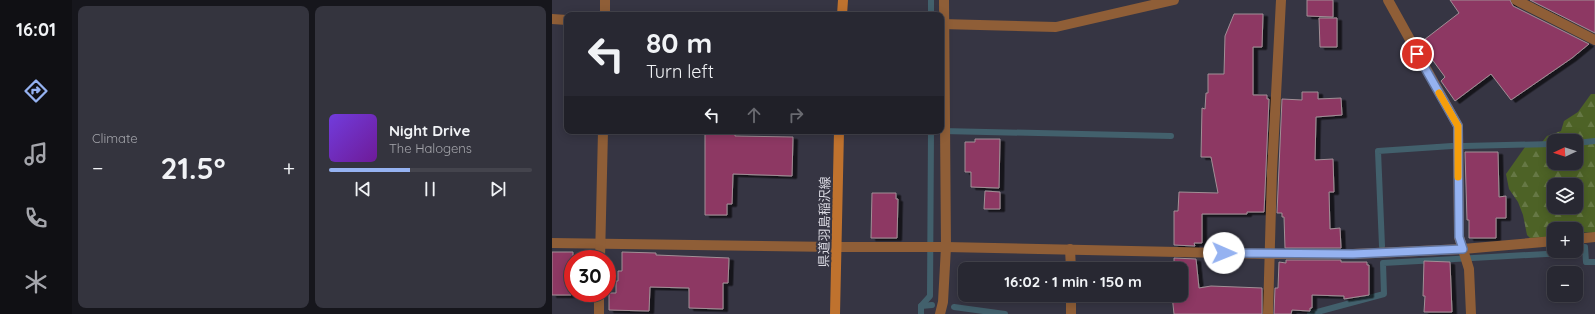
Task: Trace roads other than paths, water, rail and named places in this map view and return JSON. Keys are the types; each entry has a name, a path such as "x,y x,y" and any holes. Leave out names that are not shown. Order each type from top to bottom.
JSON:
{"main road":[{"path":"842,12 843,0"},
{"name":"県道羽島稲沢線","path":"835,314 839,134"}],"street":[{"path":"605,0 605,12"},
{"path":"944,0 944,12"},
{"path":"944,24 1056,28 1174,0"},
{"path":"1268,314 1281,0"},
{"path":"1388,0 1458,126 1459,237 1469,269 1471,314"},
{"path":"1516,0 1595,40"},
{"path":"552,20 564,20"},
{"path":"940,314 943,302 946,247 944,98"},
{"path":"600,250 602,134"},
{"path":"1583,238 1595,237"},
{"path":"552,243 946,247 1270,254 1353,254 1463,249 1547,242"},
{"path":"1070,249 1070,262"},
{"path":"599,302 599,314"},
{"path":"1071,302 1071,314"}],"waterway":[{"path":"931,0 931,12"},
{"path":"944,131 1171,136"},
{"path":"921,314 921,306 930,296 931,134"},
{"path":"1583,142 1595,141"},
{"path":"1463,146 1547,144"},
{"path":"1382,246 1378,151 1452,146"},
{"path":"1310,314 1384,294 1383,263 1582,252 1581,247 1585,247 1586,262 1595,262"},
{"path":"921,306 932,305"},
{"path":"954,307 1005,314"}]}
